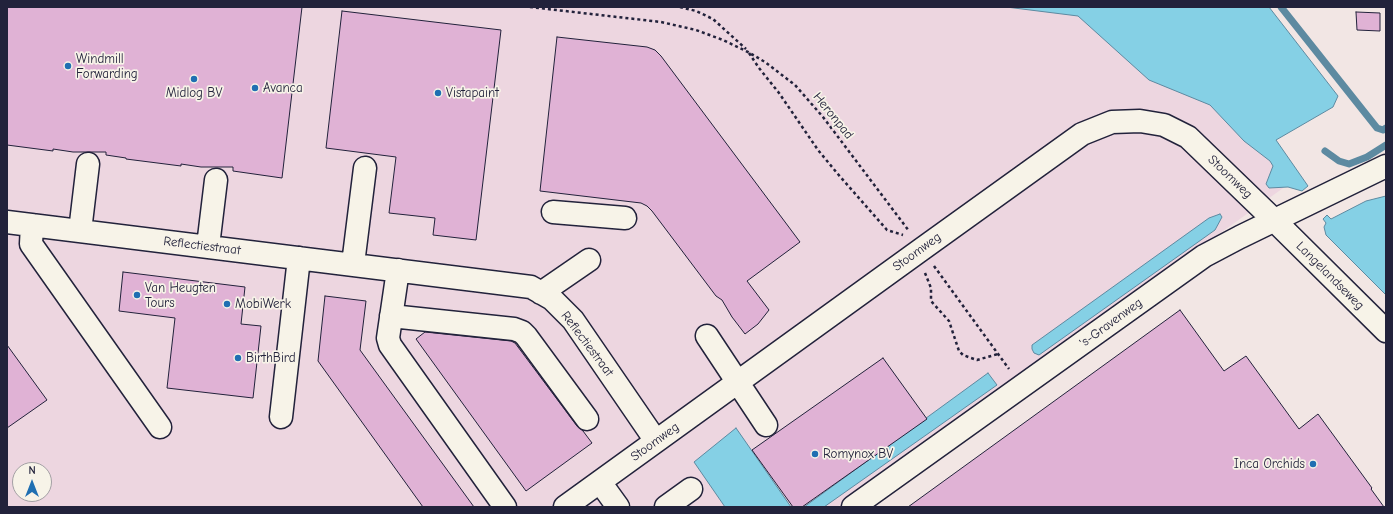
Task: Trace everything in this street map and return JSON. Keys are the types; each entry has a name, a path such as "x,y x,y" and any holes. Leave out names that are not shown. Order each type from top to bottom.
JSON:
{"street":[{"name":"Stoomweg","path":"565,507 738,382 918,244 1082,134 1112,122 1140,121 1164,125 1188,137 1275,221"},
{"path":"80,231 88,164"},
{"path":"353,264 365,168"},
{"name":"'s-Gravenweg","path":"853,507 1204,256 1240,236 1275,221 1380,169"},
{"path":"208,246 216,180"},
{"path":"553,212 625,218"},
{"name":"Langelandseweg","path":"1275,221 1386,331"},
{"name":"Reflectiestraat","path":"7,222 531,287 552,299 573,320 656,441"},
{"path":"32,225 31,244 160,427"},
{"path":"281,417 299,258"},
{"path":"541,293 589,260"},
{"path":"398,270 388,338 390,345 505,507"},
{"path":"392,316 514,329 522,332 587,419"},
{"path":"707,336 766,425"},
{"path":"600,482 618,507"},
{"path":"666,507 691,489"}],"path":[{"name":"Heronpad","path":"530,7 668,24 696,30 723,40 748,52 765,62 795,85 823,117 1022,387"},
{"path":"680,7 696,11 713,19 748,52 836,173 887,230 918,244 931,288 931,301 948,321 959,351 963,355 977,360 998,354"}],"shaded area":[{"path":"7,7 1066,7 1144,17 1293,181 837,507 7,507"}],"water":[{"path":"1006,7 1269,7 1338,96 1333,107 1276,140 1308,186 1302,191 1288,187 1269,188 1266,184 1273,166 1270,161 1244,141 1210,105 1149,80 1078,16"},
{"path":"1386,196 1386,295 1326,235 1324,227 1326,223 1323,219 1327,215 1331,219 1366,201"},
{"path":"1220,214 1222,217 1215,230 1039,355 1034,353 1032,345 1209,218"},
{"path":"988,373 997,385 824,507 804,507"},
{"path":"736,428 791,507 725,507 694,462"}],"building":[{"path":"7,7 302,7 282,178 233,171 233,167 201,167 181,164 181,166 126,159 106,155 106,152 73,152 53,149 53,151 7,145"},
{"path":"342,11 501,30 476,240 433,235 435,218 389,213 396,157 326,148"},
{"path":"1356,12 1380,13 1380,31 1357,30"},
{"path":"557,37 647,47 655,50 800,242 747,281 769,310 758,324 745,334 732,317 722,300 716,296 647,206 641,203 540,191"},
{"path":"123,272 245,287 241,324 261,326 253,398 167,388 175,318 119,311"},
{"path":"325,296 366,301 360,350 474,507 423,507 318,361"},
{"path":"1180,310 1224,371 1246,356 1299,429 1318,414 1372,488 1371,489 1384,507 908,507"},
{"path":"425,332 511,341 515,343 577,426 592,443 526,491 416,339"},
{"path":"7,345 47,400 7,428"},
{"path":"883,358 927,419 802,507 793,507 752,450"}],"waterway":[{"path":"1281,7 1377,128 1383,130 1386,128"},
{"path":"1325,151 1339,161 1349,164 1367,157 1386,145"}],"place":[{"name":"Windmill Forwarding","path":"68,66"},
{"name":"Midlog BV","path":"194,79"},
{"name":"Avanca","path":"255,88"},
{"name":"Vistapaint","path":"438,93"},
{"name":"Van Heugten Tours","path":"137,295"},
{"name":"MobiWerk","path":"227,304"},
{"name":"BirthBird","path":"238,358"},
{"name":"Romynox BV","path":"815,454"},
{"name":"Inca Orchids","path":"1313,464"}]}
